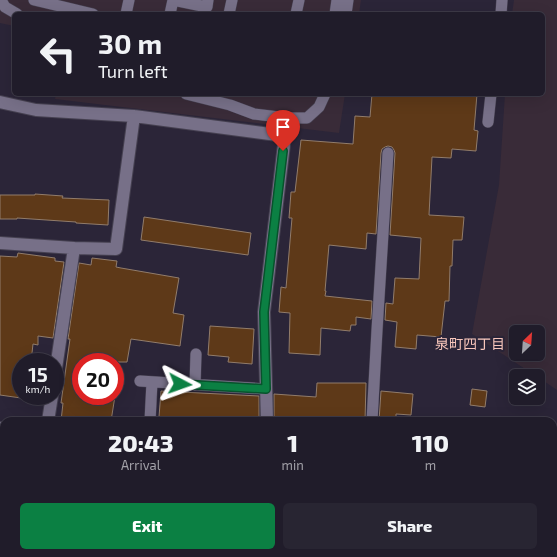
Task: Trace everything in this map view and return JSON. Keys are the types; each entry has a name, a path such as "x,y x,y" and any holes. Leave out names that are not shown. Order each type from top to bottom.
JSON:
{"street":[{"path":"0,102 36,110 134,116 284,136 264,312 267,417"},
{"path":"0,243 116,249 134,116"},
{"path":"58,353 74,248"},
{"path":"49,417 51,405"}],"lane":[{"path":"1,0 5,7 14,12"},
{"path":"34,0 49,2 86,12"},
{"path":"82,11 84,0"},
{"path":"126,12 129,0"},
{"path":"170,12 173,0 207,7 208,0"},
{"path":"229,12 232,0"},
{"path":"296,12 298,0"},
{"path":"335,12 337,0"},
{"path":"346,12 347,0"},
{"path":"501,12 502,0"},
{"path":"195,96 230,104 254,114 287,118 307,118 319,107 324,96"},
{"path":"488,122 491,96"},
{"path":"372,417 388,153"},
{"path":"194,385 196,354"},
{"path":"140,381 266,389"},
{"path":"150,417 152,382"}],"shaded area":[{"path":"0,0 361,0 359,12 12,12 12,26 0,23"},
{"path":"514,0 557,0 557,390 545,382 545,369 525,369 513,361 545,361 545,325 509,325 509,358 472,334 499,185 505,96 545,96 545,12 512,12"},
{"path":"56,96 345,96 339,133 55,99"}],"building":[{"path":"372,96 477,96 474,130 478,131 476,151 452,149 451,158 432,157 429,215 464,217 462,240 453,240 452,266 450,266 449,301 445,301 441,337 417,335 416,349 395,347 397,322 385,320 386,303 393,304 395,278 419,279 421,238 390,235 395,153 392,147 388,146 382,149 381,153 376,234 367,233 366,249 329,245 325,296 372,301 371,319 356,317 356,325 351,325 350,331 321,328 320,355 289,353 290,313 279,312 281,287 286,288 292,218 289,218 291,192 295,192 301,140 353,144 355,116 370,117"},
{"path":"35,194 63,196 62,198 109,200 108,225 17,218 0,219 0,195"},
{"path":"144,217 251,233 248,255 141,240"},
{"path":"18,253 55,258 55,261 64,262 53,338 38,336 38,345 33,344 32,353 12,353 12,397 0,395 0,256 17,257"},
{"path":"92,258 117,261 116,267 179,278 173,313 184,315 180,346 131,339 127,362 124,362 124,353 72,353 72,405 114,405 112,417 61,417 64,405 64,382 70,339 68,339 79,263 91,265"},
{"path":"210,326 254,329 252,364 228,362 229,357 208,355"},
{"path":"317,383 366,383 365,417 274,417 274,394 316,397"},
{"path":"472,389 487,391 485,407 470,405"},
{"path":"161,391 259,396 259,417 159,417"},
{"path":"381,391 413,394 411,415 396,414 396,417 379,417"}],"district":[{"name":"泉町四丁目","path":"470,344"}],"route":[{"path":"180,384 266,389 264,312 283,151"}]}
